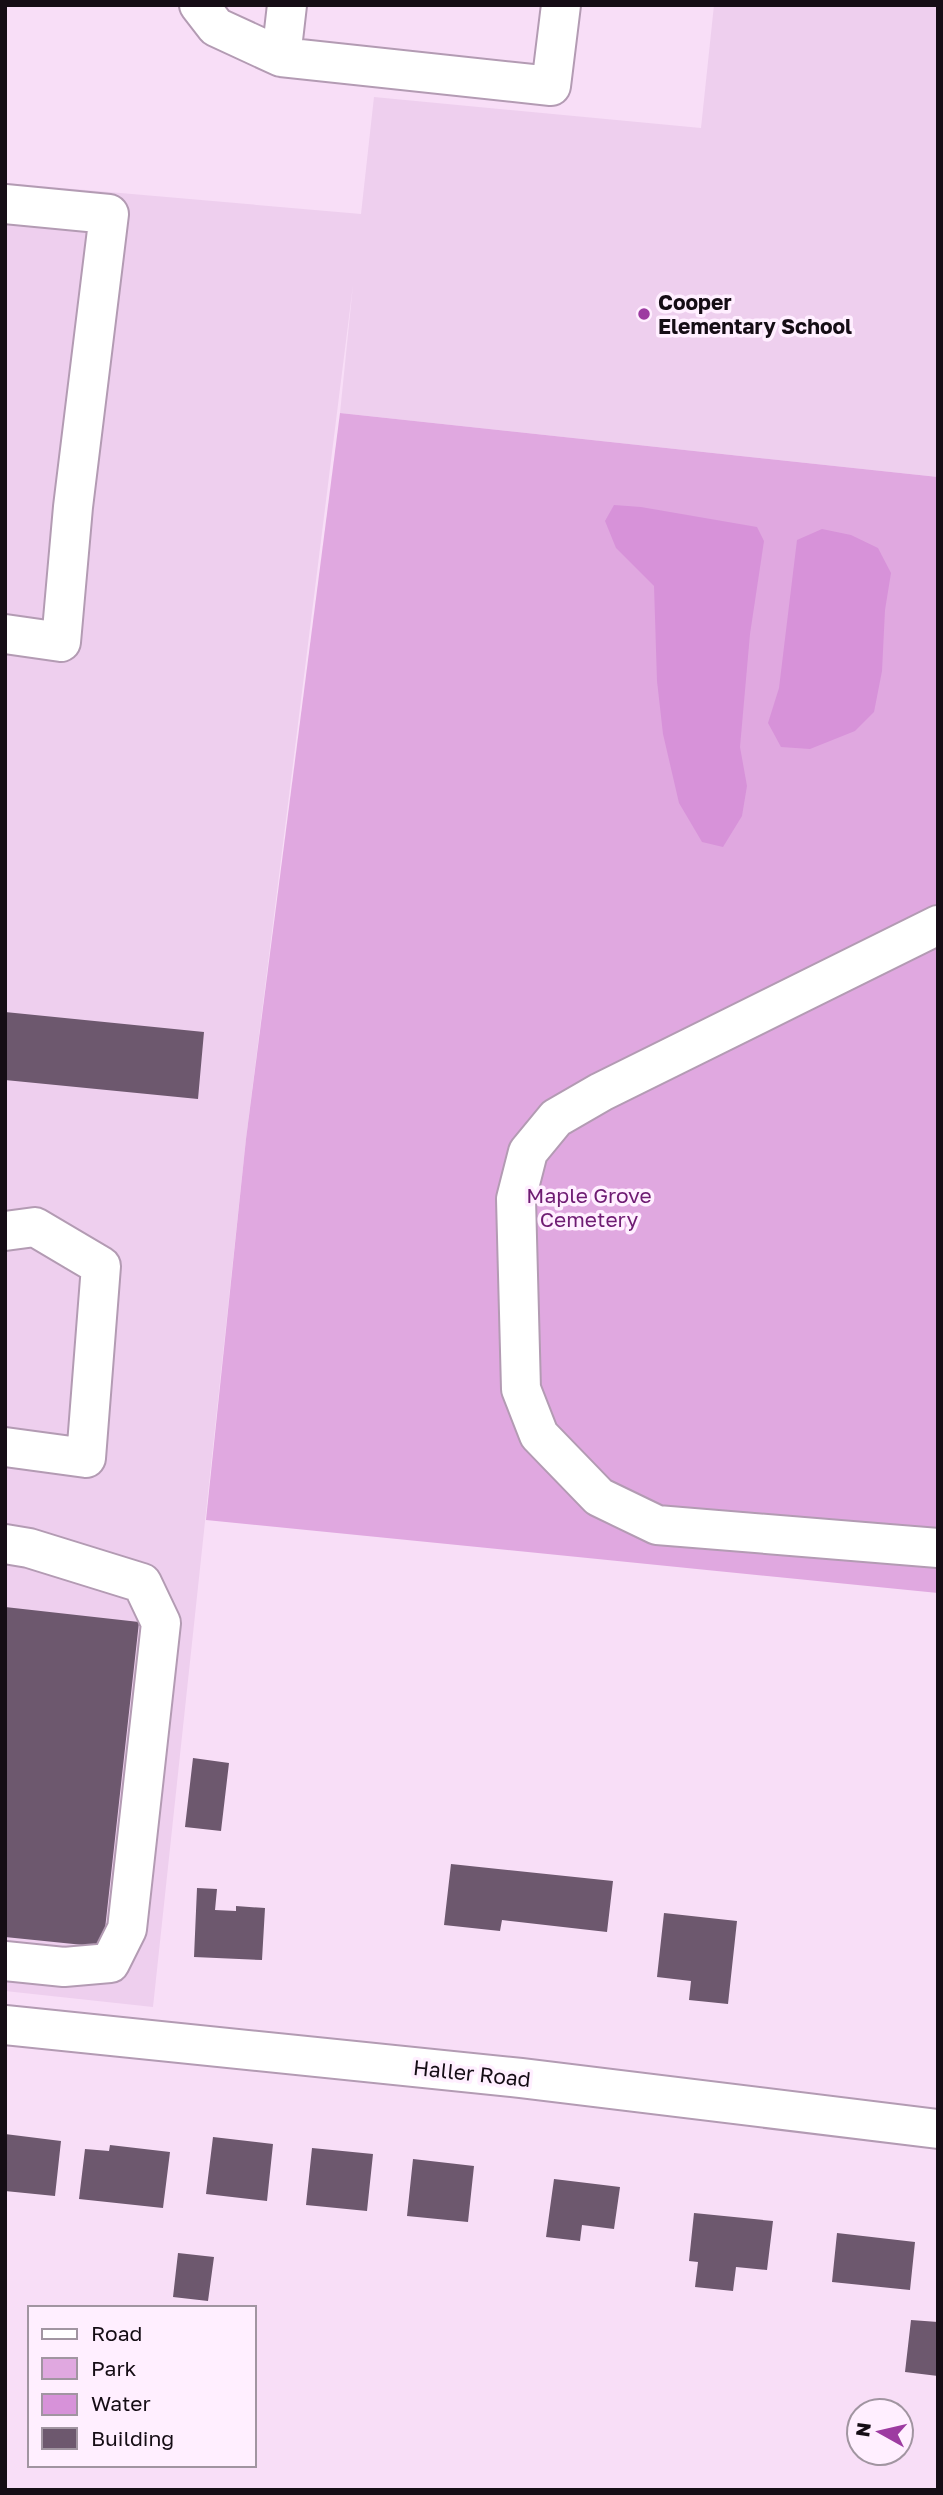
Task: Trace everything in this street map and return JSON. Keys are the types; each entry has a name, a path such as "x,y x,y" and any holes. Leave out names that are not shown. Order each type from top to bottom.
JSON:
{"street":[{"path":"199,5 216,27 281,57 551,86 561,5"},
{"path":"281,57 287,5"},
{"path":"5,204 109,214 73,507 61,642 5,634"},
{"path":"938,925 601,1092 556,1118 528,1152 516,1199 521,1389 539,1435 599,1497 657,1525 938,1548"},
{"path":"5,1231 36,1227 102,1266 86,1458 5,1447"},
{"path":"5,1545 29,1548 142,1583 161,1623 127,1929 110,1963 64,1967 5,1961"},
{"name":"Haller Road","path":"5,2025 521,2078 938,2129"}],"shaded area":[{"path":"714,5 938,5 938,477 340,413 353,285 246,1139 153,2007 5,1991 5,183 361,214 374,97 701,128"}],"green space":[{"name":"Maple Grove Cemetery","path":"340,413 938,477 938,1593 206,1520 246,1139"}],"water":[{"path":"614,505 641,507 757,527 764,541 750,634 740,747 747,786 742,816 723,847 702,842 679,803 663,734 657,681 654,586 616,548 605,521"},
{"path":"822,529 851,535 878,548 891,573 885,610 882,671 874,712 855,731 810,749 781,747 768,723 779,688 797,540"}],"building":[{"path":"5,1012 204,1032 198,1099 5,1080"},
{"path":"5,1607 139,1622 103,1947 5,1937"},
{"path":"193,1758 229,1763 221,1831 185,1827"},
{"path":"451,1864 613,1881 607,1932 502,1920 500,1931 444,1925"},
{"path":"197,1888 217,1889 215,1910 236,1911 236,1906 265,1908 262,1960 194,1957"},
{"path":"664,1913 737,1921 728,2004 689,2000 691,1981 657,1977"},
{"path":"5,2134 61,2141 55,2196 5,2191"},
{"path":"213,2137 273,2144 267,2201 206,2194"},
{"path":"110,2145 170,2152 163,2208 79,2199 85,2149 109,2151"},
{"path":"312,2148 373,2154 367,2211 306,2205"},
{"path":"413,2159 474,2166 468,2222 407,2216"},
{"path":"554,2179 620,2187 614,2229 582,2225 580,2241 546,2237"},
{"path":"694,2213 773,2221 767,2270 736,2267 733,2291 695,2287 698,2262 689,2261"},
{"path":"837,2233 915,2242 910,2290 832,2282"},
{"path":"178,2253 214,2257 208,2301 173,2297"},
{"path":"911,2320 938,2322 938,2376 905,2372"}],"place":[{"name":"Cooper Elementary School","path":"644,314"}]}
